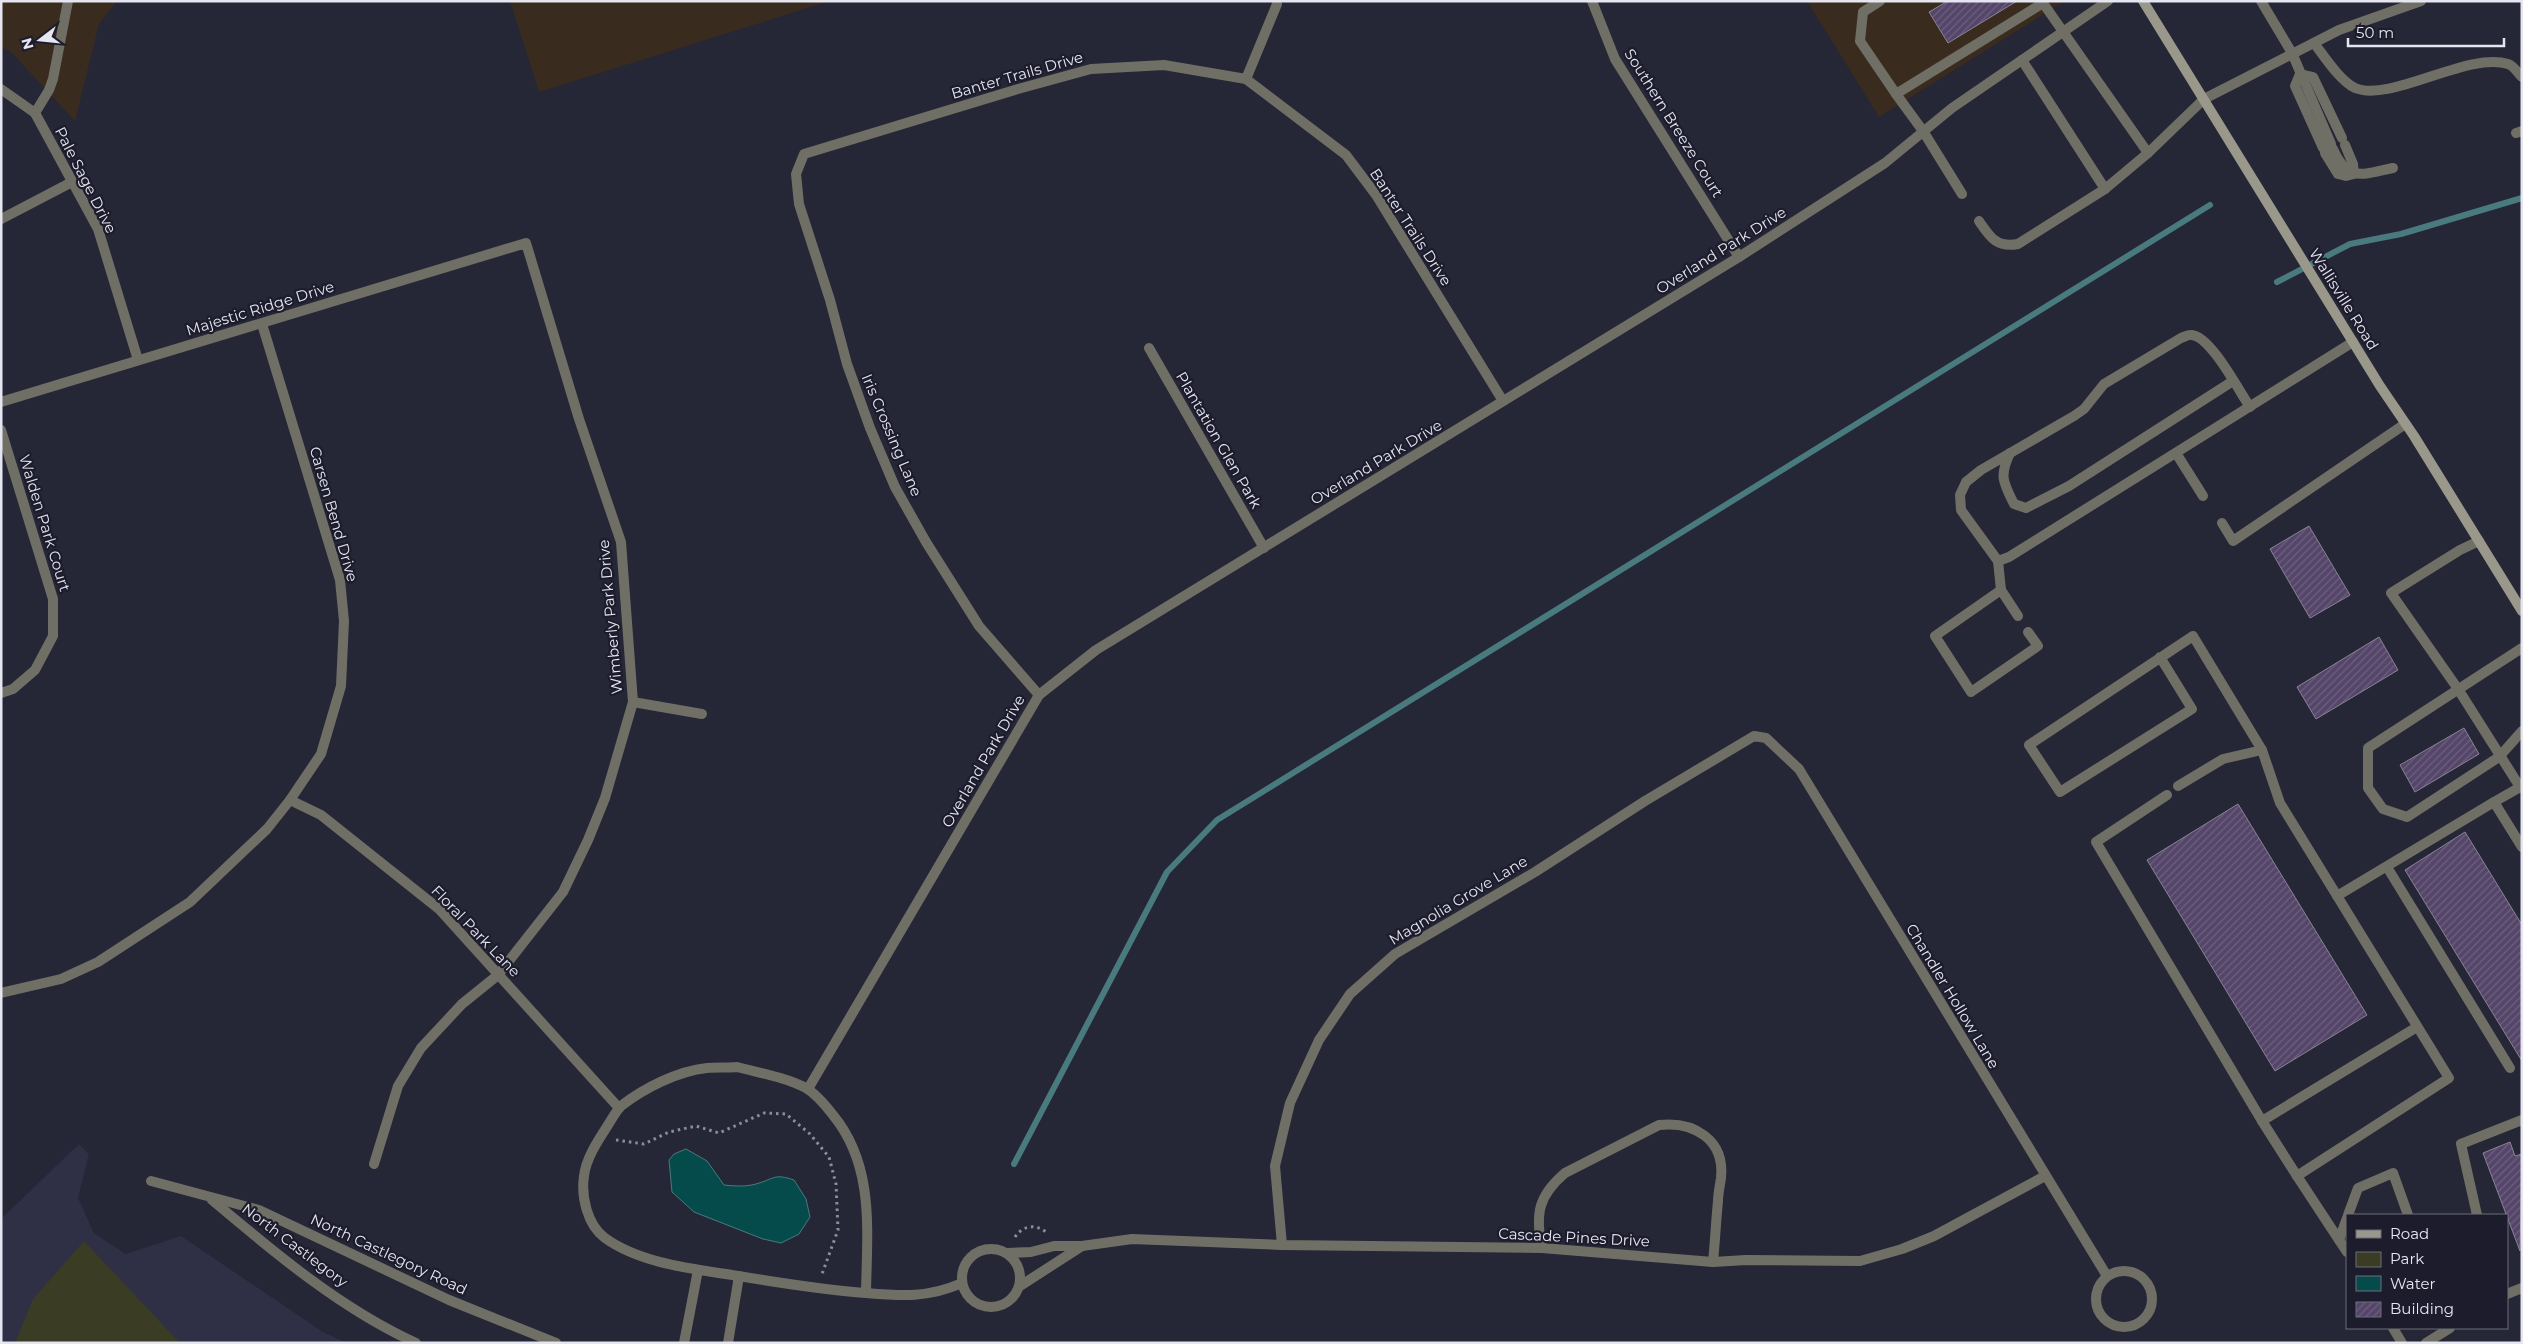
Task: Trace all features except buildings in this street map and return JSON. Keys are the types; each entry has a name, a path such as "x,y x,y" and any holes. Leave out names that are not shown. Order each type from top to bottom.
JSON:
{"main road":[{"name":"Wallisville Road","path":"2144,1 2336,315 2522,611"}],"street":[{"path":"35,113 49,90 53,79 68,1"},
{"name":"Southern Breeze Court","path":"1592,1 1615,59 1739,257"},
{"path":"1880,1 1863,12 1860,41 1923,132 1962,194"},
{"name":"Overland Park Drive","path":"808,1089 1039,695 1096,650 1739,257 1885,163 1952,108 2108,1"},
{"path":"2261,1 2292,53 2338,174 2346,176 2393,168"},
{"path":"1979,221 1992,239 2006,246 2018,244 2104,189 2148,153 2204,99 2339,30 2421,1"},
{"path":"1896,94 2043,2 2148,153"},
{"path":"1246,79 1277,4"},
{"path":"2314,43 2336,72 2355,88 2376,90 2444,72 2495,62 2510,64 2522,77"},
{"path":"2022,60 2104,189"},
{"name":"Banter Trails Drive","path":"804,154 1018,89 1091,69 1164,66 1246,79 1346,155 1376,195 1503,401"},
{"path":"2300,74 2312,77 2344,142 2353,164 2354,174"},
{"name":"Pale Sage Drive","path":"1,89 35,113 98,229 138,360"},
{"name":"Iris Crossing Lane","path":"804,154 796,174 799,204 830,300 847,364 892,478 926,542 979,626 1039,695"},
{"path":"1,219 72,182"},
{"name":"Majestic Ridge Drive","path":"1,402 526,243"},
{"name":"Wimberly Park Drive","path":"374,1164 398,1086 421,1048 462,1004 498,975 563,892 588,840 605,798 633,702 621,542 579,419 526,243"},
{"name":"Carsen Bend Drive","path":"1,993 61,979 98,962 182,907 267,829 290,800 320,754 341,686 344,621 340,580 262,324"},
{"path":"2018,616 2001,590 1998,561 1961,510 1960,495 1966,482 1981,470 2084,409 2104,384 2181,338 2191,334 2199,337 2211,348 2250,407"},
{"path":"1998,561 2010,557 2353,342"},
{"name":"Plantation Glen Park","path":"1149,348 1264,548"},
{"path":"2010,453 2004,465 2002,480 2014,504 2026,508 2069,486 2233,381"},
{"path":"2222,524 2233,541 2405,424"},
{"name":"Walden Park Court","path":"1,430 53,599 53,636 34,670 13,689 1,692"},
{"path":"2176,453 2203,496"},
{"path":"2337,896 2521,787 2458,689 2391,593 2460,550 2479,541"},
{"path":"2001,590 1935,636 1971,692 2038,646 2028,632"},
{"path":"2160,657 2192,709 2060,792 2029,745 2160,657 2193,636 2262,750 2280,803 2448,1078 2297,1176"},
{"path":"2522,648 2368,748 2368,788 2383,809 2407,817 2500,756 2522,731"},
{"path":"633,702 702,714"},
{"name":"Magnolia Grove Lane","path":"1282,1245 1275,1166 1290,1103 1319,1040 1350,994 1395,954 1455,917 1534,872 1738,745 1754,736 1766,738"},
{"name":"Chandler Hollow Lane","path":"1766,738 1799,769 2107,1276"},
{"path":"2178,786 2222,759 2262,750"},
{"path":"2167,795 2096,842 2262,1121 2346,1251"},
{"name":"Floral Park Lane","path":"290,800 321,815 439,909 619,1108"},
{"path":"2494,802 2522,847"},
{"path":"2387,867 2510,1068"},
{"path":"2262,1121 2417,1027"},
{"path":"866,1293 868,1212 861,1166 846,1131 808,1089 779,1077 737,1067 706,1068 657,1085 619,1108 600,1137 584,1175 584,1198 590,1220 603,1237 620,1246 654,1259 698,1270 818,1289 866,1293 912,1296 942,1292 962,1283"},
{"path":"2477,1214 2460,1144 2522,1120"},
{"path":"1542,1248 1538,1227 1538,1214 1543,1199 1553,1184 1565,1174 1659,1126 1676,1124 1692,1127 1705,1135 1715,1148 1719,1160 1721,1178 1714,1262"},
{"path":"2348,1214 2358,1188 2393,1173 2408,1214"},
{"name":"Cascade Pines Drive","path":"1007,1253 1031,1252 1054,1246 1082,1246 1132,1239 1282,1245 1542,1248 1714,1262 1860,1262 1902,1249 1934,1236 2045,1176"},
{"name":"North Castlegory","path":"151,1181 209,1197 277,1255 382,1327 416,1343"},
{"name":"North Castlegory Road","path":"209,1197 259,1210 450,1300 556,1343"},
{"path":"2338,1240 2346,1219"},
{"name":"Cascade Pines Drive","path":"1020,1286 1082,1246"},
{"path":"985,1249 998,1249 1007,1253 1015,1260 1020,1269 1020,1286 1007,1303 992,1307 982,1306 973,1301 966,1293 962,1283 963,1269 976,1252 985,1249"},
{"path":"684,1343 698,1270"},
{"path":"2119,1271 2129,1271 2141,1276 2147,1283 2152,1302 2149,1312 2143,1320 2135,1325 2117,1327 2108,1323 2100,1314 2096,1305 2096,1292 2100,1283 2107,1276 2119,1271"},
{"path":"728,1343 739,1276"},
{"path":"2508,1294 2522,1288"},
{"path":"2394,1329 2402,1343"},
{"path":"2426,1343 2448,1329"}],"path":[{"path":"600,1137 644,1144 678,1130 696,1126 719,1133 764,1113 786,1114 810,1134 829,1157 836,1184 838,1230 828,1253 818,1289"}],"shaded area":[{"path":"1,1 117,1 99,24 75,121 12,53 1,47"},
{"path":"510,1 830,1 539,92"},
{"path":"1807,1 2065,1 1879,117"},
{"path":"79,1144 89,1154 78,1198 94,1233 126,1254 181,1236 323,1332 347,1343 1,1343 1,1219"}],"green space":[{"path":"84,1241 180,1343 15,1343 33,1299"}],"water":[{"path":"686,1149 707,1161 724,1185 748,1186 778,1177 794,1180 806,1199 810,1217 799,1234 781,1243 763,1239 694,1212 672,1192 669,1160 674,1154"}],"waterway":[{"path":"2277,282 2350,244 2401,234 2522,198"},
{"path":"1014,1164 1167,872 1217,820 2210,205"}]}
